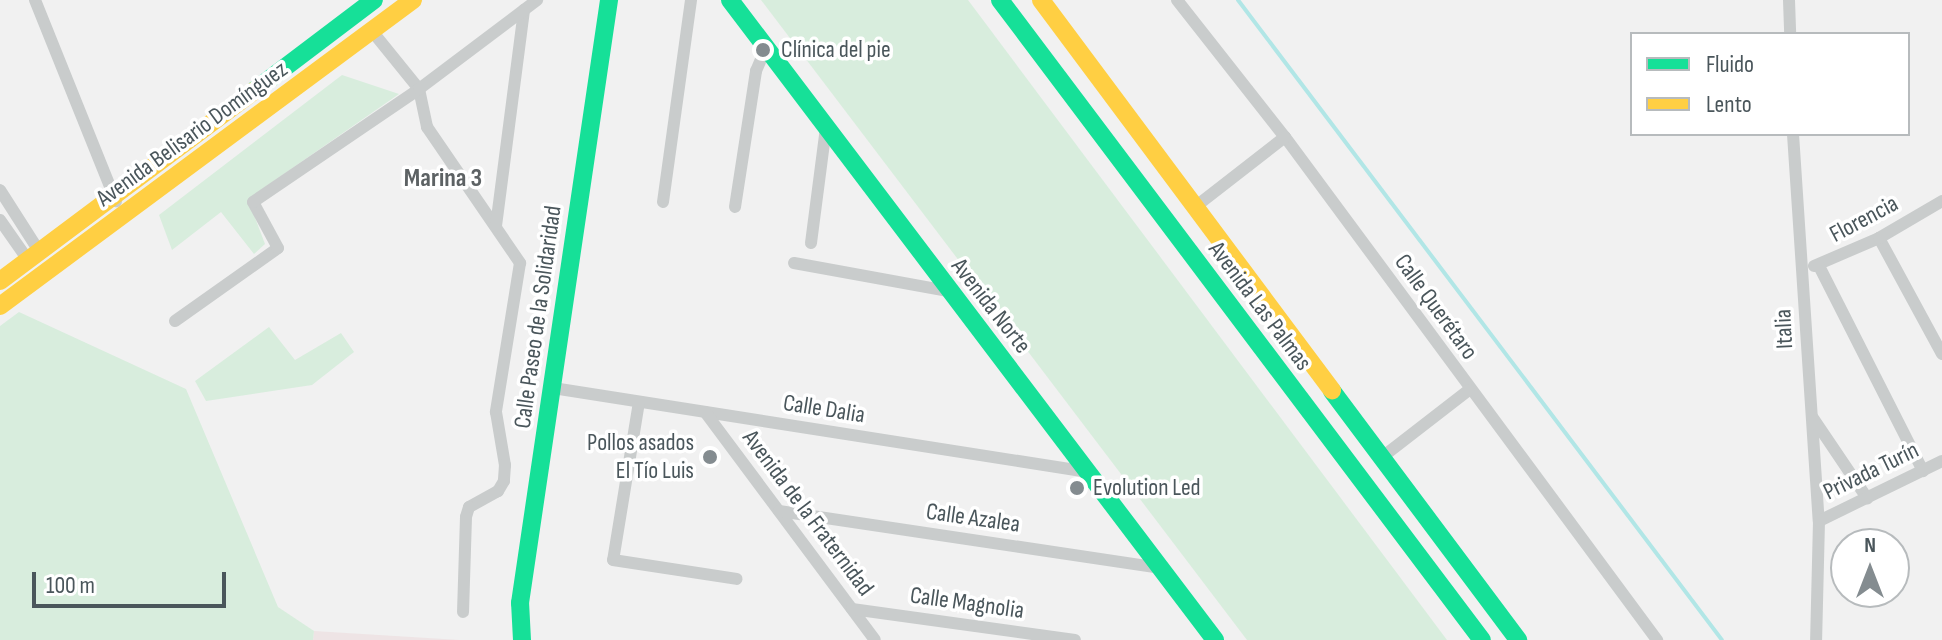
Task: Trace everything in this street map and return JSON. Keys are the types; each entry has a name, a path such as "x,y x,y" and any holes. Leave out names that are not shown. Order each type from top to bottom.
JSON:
{"street":[{"path":"35,0 122,216"},
{"name":"Avenida Belisario Domínguez","path":"0,281 374,0"},
{"name":"Avenida Belisario Domínguez","path":"0,306 413,0"},
{"path":"175,321 278,248 253,202 419,89 537,0"},
{"name":"Calle Paseo de la Solidaridad","path":"522,640 520,603 609,0"},
{"path":"663,202 691,0"},
{"name":"Avenida Norte","path":"730,0 1215,640"},
{"name":"Avenida Las Palmas","path":"1000,0 1482,640"},
{"name":"Avenida Las Palmas","path":"1041,0 1518,640"},
{"name":"Calle Querétaro","path":"1177,0 1285,137 1469,390 1657,640"},
{"path":"1789,0 1790,32"},
{"path":"496,226 524,10"},
{"path":"372,31 419,89 427,127 520,263 496,412 505,465 504,481 498,491 469,507 466,517 463,612"},
{"path":"735,207 756,71 766,48"},
{"path":"811,243 826,127"},
{"name":"Italia","path":"1793,136 1819,521 1816,640"},
{"path":"1195,207 1285,137"},
{"path":"0,190 34,256"},
{"name":"Florencia","path":"1803,267 1819,266 1879,238 1942,201"},
{"path":"0,220 34,256"},
{"path":"1879,238 1942,354"},
{"path":"794,263 948,291"},
{"path":"1819,266 1923,471"},
{"name":"Calle Dalia","path":"553,388 1088,472"},
{"path":"1381,458 1469,390"},
{"path":"639,402 613,560 737,579"},
{"name":"Avenida de la Fraternidad","path":"705,412 875,640"},
{"path":"1811,416 1867,498"},
{"name":"Privada Turín","path":"1819,521 1942,461"},
{"name":"Calle Azalea","path":"779,511 1160,568"},
{"name":"Calle Magnolia","path":"852,609 1075,640"}],"shaded area":[{"path":"314,631 460,640 313,640"}],"green space":[{"path":"761,0 968,0 1447,640 1247,640"},
{"path":"342,75 399,94 248,199 265,244 254,254 221,212 172,250 159,215"},
{"path":"19,312 186,389 278,607 314,631 313,640 0,640 0,326"},
{"path":"269,327 295,360 341,333 354,352 312,385 206,401 195,381"}],"waterway":[{"path":"1238,0 1722,640"}],"traffic: fast":[{"path":"255,90 374,0"},
{"path":"522,640 520,603 609,0"},
{"path":"730,0 1215,640"},
{"path":"1000,0 1482,640"},
{"path":"1332,391 1518,640"}],"traffic: slow":[{"path":"0,306 413,0"},
{"path":"1041,0 1332,391"},
{"path":"0,281 255,90"}],"place":[{"name":"Clínica del pie","path":"763,50"},
{"name":"Pollos asados El Tío Luis","path":"710,457"},
{"name":"Evolution Led","path":"1077,488"}],"district":[{"name":"Marina 3","path":"443,179"}]}
